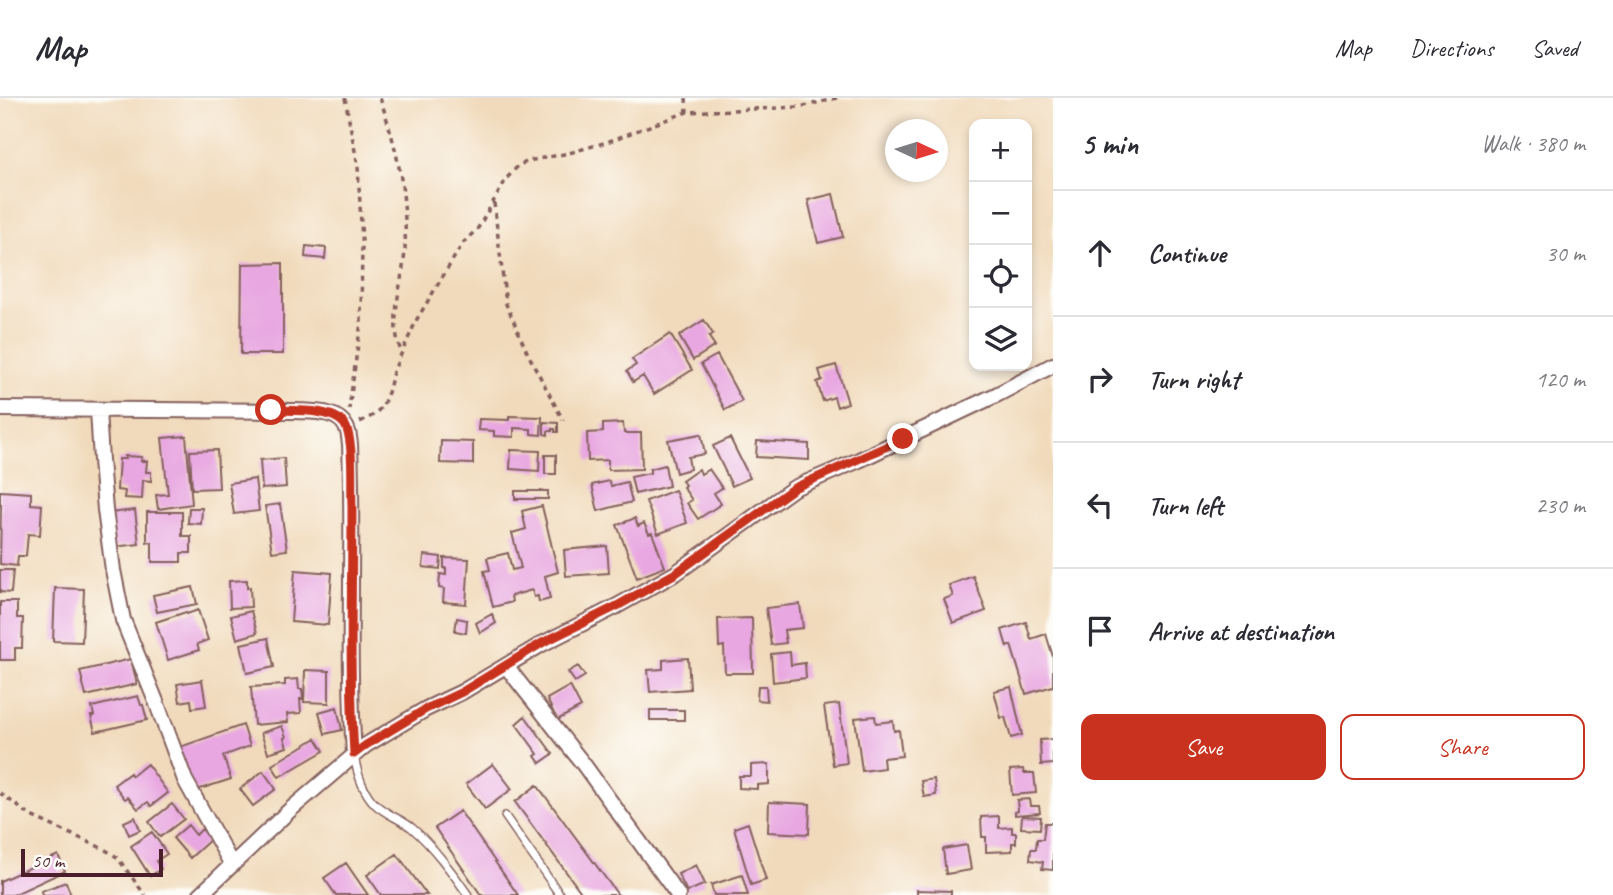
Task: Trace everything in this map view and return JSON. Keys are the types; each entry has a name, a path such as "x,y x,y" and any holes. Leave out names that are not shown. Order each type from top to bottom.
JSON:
{"street":[{"path":"200,895 290,810 366,745 426,709 462,692 542,643 676,573 794,488 999,394 1053,365"},
{"path":"0,409 296,411 327,413 339,419 346,426 350,444 351,701 354,754"},
{"path":"98,410 105,510 123,620 158,704 185,780 232,865"},
{"path":"506,666 584,765 678,895"}],"lane":[{"path":"354,754 357,773 375,805 412,829 468,895"},
{"path":"505,816 561,895"}],"path":[{"path":"345,98 358,167 362,243 361,322 346,426 372,416 382,407 401,351 418,319 463,243 478,228 507,178 518,166 528,161 607,142 687,112 800,107 838,98"},
{"path":"380,98 399,160 405,205 405,253 397,322 397,338 401,351"},
{"path":"686,98 687,112"},
{"path":"494,201 506,304 528,354 563,420"},
{"path":"0,793 31,816 117,856 145,895"}],"building":[{"path":"833,194 843,237 818,243 808,200"},
{"path":"306,246 326,248 325,259 305,257"},
{"path":"283,263 283,354 241,354 242,264"},
{"path":"704,320 713,334 709,337 715,346 693,360 679,336"},
{"path":"670,334 692,370 654,394 643,376 633,382 627,371 636,365 632,359"},
{"path":"717,355 742,401 725,410 701,364"},
{"path":"836,365 848,403 837,407 834,397 823,401 817,382 822,380 819,370"},
{"path":"509,416 542,417 541,435 531,434 531,429 514,428 514,437 494,436 494,431 478,430 479,419 509,420"},
{"path":"544,422 558,423 558,432 552,429 548,431 548,435 544,434"},
{"path":"623,423 624,433 641,433 642,469 608,470 608,460 588,461 587,433 603,432 603,424"},
{"path":"701,434 705,454 688,457 690,469 676,473 668,440"},
{"path":"186,436 192,504 158,509 156,495 168,494 162,438"},
{"path":"730,438 750,478 732,486 713,446"},
{"path":"441,441 473,442 473,464 440,463"},
{"path":"757,441 809,444 809,460 756,457"},
{"path":"217,450 219,488 192,489 190,451"},
{"path":"511,450 540,451 539,471 510,469"},
{"path":"545,455 556,455 556,474 545,474"},
{"path":"125,456 142,457 141,461 147,461 146,472 151,472 151,481 143,480 142,499 124,498 125,491 117,490 119,459 126,459"},
{"path":"284,458 286,487 262,489 260,460"},
{"path":"665,465 669,486 635,494 631,477 650,473 650,469"},
{"path":"699,469 701,474 709,469 722,488 714,493 721,504 698,519 687,503 692,500 682,481"},
{"path":"255,479 259,511 234,514 229,483"},
{"path":"609,481 611,486 627,482 632,502 598,511 592,485"},
{"path":"675,490 687,523 658,534 646,501"},
{"path":"0,491 31,493 31,504 42,505 40,535 28,534 26,556 18,556 17,566 0,564"},
{"path":"515,491 548,491 548,499 515,499"},
{"path":"280,504 287,550 272,552 265,506"},
{"path":"542,506 558,572 545,576 550,599 539,602 538,596 534,597 532,590 511,596 512,602 493,607 484,571 490,570 487,558 508,553 512,570 521,568 512,533 526,529 522,511"},
{"path":"189,508 202,508 201,524 188,523"},
{"path":"135,510 139,544 113,547 110,513"},
{"path":"147,512 182,512 182,536 191,536 191,553 181,553 181,562 152,562 152,542 147,542"},
{"path":"635,518 638,526 644,523 649,534 652,533 665,567 637,578 617,525"},
{"path":"607,546 609,573 566,576 564,550"},
{"path":"424,555 441,557 440,569 423,567"},
{"path":"444,558 469,559 466,604 443,602 444,589 439,588 440,574 446,575"},
{"path":"0,570 13,570 11,593 0,592"},
{"path":"295,570 332,573 328,625 291,622"},
{"path":"973,576 986,611 953,623 944,599 953,596 949,585"},
{"path":"247,580 251,607 230,608 229,581"},
{"path":"193,587 197,604 157,612 153,595"},
{"path":"55,588 84,589 82,642 53,641"},
{"path":"0,602 17,602 17,618 23,618 22,648 15,648 15,660 0,660"},
{"path":"800,604 803,628 784,630 786,643 771,645 766,608"},
{"path":"198,610 208,640 197,644 199,650 168,660 156,622"},
{"path":"251,611 257,633 237,639 231,616"},
{"path":"492,614 496,623 480,633 476,623"},
{"path":"457,618 467,620 466,633 455,631"},
{"path":"752,618 753,673 725,673 724,646 719,647 718,619"},
{"path":"1026,622 1031,639 1046,634 1053,657 1053,686 1026,694 1011,645 1007,647 1002,630"},
{"path":"268,638 274,667 247,673 241,644"},
{"path":"790,652 791,665 805,663 806,678 773,682 771,654"},
{"path":"688,658 690,689 650,692 648,670 663,669 663,660"},
{"path":"131,659 137,684 86,696 80,671"},
{"path":"578,666 585,676 575,682 568,672"},
{"path":"305,670 329,671 329,703 304,702"},
{"path":"298,679 303,699 300,699 301,713 287,714 288,722 254,725 251,687 285,685 285,680"},
{"path":"202,680 206,706 192,708 191,700 180,702 177,684"},
{"path":"570,686 581,707 557,720 547,699"},
{"path":"758,686 766,686 767,701 757,700"},
{"path":"1011,687 1022,735 1011,738 1005,717 1001,718 994,691"},
{"path":"138,696 147,720 95,732 92,707"},
{"path":"839,704 847,763 833,765 824,706"},
{"path":"337,707 342,730 325,734 319,712"},
{"path":"650,710 684,710 684,720 650,720"},
{"path":"525,716 553,754 540,763 535,756 538,754 516,724"},
{"path":"875,716 876,723 893,721 894,731 899,730 902,756 883,758 884,768 862,771 855,718"},
{"path":"243,725 250,746 223,756 231,779 191,792 177,748"},
{"path":"282,726 287,747 268,753 261,733"},
{"path":"316,738 324,751 279,777 272,765"},
{"path":"1053,739 1053,764 1041,765 1040,740"},
{"path":"147,764 168,793 151,806 148,802 138,809 128,797 125,799 114,785"},
{"path":"493,764 512,789 485,809 466,784"},
{"path":"769,764 769,784 757,785 757,789 739,788 739,776 751,776 751,765"},
{"path":"1023,769 1024,773 1034,773 1036,793 1012,795 1010,770"},
{"path":"263,771 276,789 253,806 240,789"},
{"path":"934,779 936,795 924,797 921,781"},
{"path":"537,785 618,895 583,895 515,802"},
{"path":"1029,799 1030,806 1039,806 1040,813 1015,815 1018,811 1017,800"},
{"path":"769,802 810,804 809,834 768,832"},
{"path":"172,804 184,819 160,837 149,822"},
{"path":"460,811 518,895 481,895 435,828"},
{"path":"999,816 999,828 1012,827 1012,833 1016,833 1016,843 1012,843 1012,851 986,852 986,837 982,837 981,817"},
{"path":"1022,816 1041,817 1040,829 1021,828"},
{"path":"135,817 140,830 129,835 124,822"},
{"path":"748,823 766,880 751,885 734,828"},
{"path":"1045,823 1053,823 1053,870 1042,869 1043,862 1030,860 1031,849 1036,849 1037,839 1043,839"},
{"path":"188,825 196,835 202,829 211,839 190,858 173,838"},
{"path":"152,832 167,854 156,861 161,869 150,876 131,846"},
{"path":"967,845 971,870 946,874 943,849"},
{"path":"397,854 427,895 381,895 367,875"},
{"path":"58,855 65,871 13,895 0,895 0,881"},
{"path":"346,863 368,895 336,895 324,878"},
{"path":"696,865 705,884 687,892 678,874"},
{"path":"742,875 748,895 714,895 711,885"},
{"path":"66,882 71,895 42,895 41,891"},
{"path":"917,890 951,891 951,895 917,895"}],"route":[{"path":"271,410 327,413 346,426 350,444 351,701 354,754 426,709 462,692 542,643 676,573 794,488 903,439"}]}
